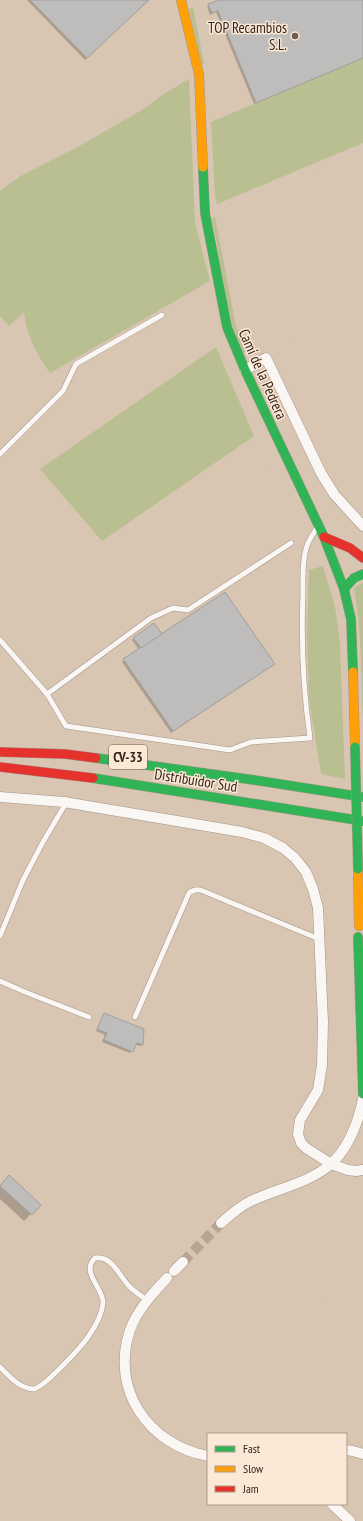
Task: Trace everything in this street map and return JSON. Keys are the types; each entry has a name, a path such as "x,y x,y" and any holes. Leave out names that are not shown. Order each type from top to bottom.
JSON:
{"main road":[{"name":"Camí de la Pedrera","path":"181,0 199,74 205,213 227,327 245,370 324,537 344,589 351,619 360,916"},
{"path":"324,537 358,553 363,558"},
{"path":"344,589 356,576 363,574"},
{"name":"CV-33","path":"0,743 64,746 254,780"},
{"path":"0,752 65,754 254,780"},
{"name":"Distribuïdor Sud","path":"0,767 94,778 363,821"},
{"name":"Distribuïdor Sud","path":"254,780 363,797"},
{"path":"360,916 363,925"},
{"path":"360,916 358,937 363,1094"},
{"path":"358,937 363,953"}],"street":[{"path":"245,370 266,358 321,473 334,494 363,526"},
{"path":"0,797 66,803 242,832 264,838 283,848 295,858 306,872 313,889 318,908 323,1022 322,1065 318,1090 300,1120 298,1134 301,1143 306,1148 331,1164 348,1170 363,1170"},
{"path":"221,1223 249,1202 314,1175 331,1164 353,1133 359,1118 363,1099"},
{"path":"183,1262 147,1300 130,1329 125,1350 126,1374 132,1398 143,1418 160,1436 180,1448 207,1456"},
{"path":"347,1450 363,1454"},
{"path":"334,1505 352,1517"}],"lane":[{"path":"0,454 62,391 76,364 162,315"},
{"path":"0,640 47,694 66,726 230,750 252,742 310,738 304,686 302,623 303,572 305,551 310,537 319,526"},
{"path":"47,694 151,618 173,608 188,610 291,543"},
{"path":"0,936 23,880 66,803"},
{"path":"135,1017 189,893 192,890 203,890 320,939"},
{"path":"0,980 25,992 89,1017"},
{"path":"0,1367 16,1382 23,1386 32,1389 38,1388 45,1384 88,1338 96,1324 103,1302 91,1272 91,1265 95,1258 100,1258 114,1265 129,1287 147,1300"}],"path":[{"path":"0,189 21,174 146,105 185,77 199,74"},
{"path":"205,213 363,147"},
{"path":"266,358 268,355 363,316"},
{"path":"262,424 258,427 257,434 304,528"},
{"path":"331,1164 327,1208 328,1284 330,1300 339,1312 348,1317 363,1319"},
{"path":"286,1387 298,1433"},
{"path":"347,1496 352,1517"},
{"path":"242,1521 250,1505"}],"green space":[{"path":"193,7 204,64 202,64 189,9"},
{"path":"363,58 363,143 217,204 215,195 211,122"},
{"path":"189,79 195,222 210,281 50,373 33,344 27,328 24,312 9,326 0,316 0,191 19,177 81,145 142,110 162,95"},
{"path":"215,217 235,322 239,337 248,353 243,352 231,321 212,218"},
{"path":"216,347 254,436 102,541 40,469"},
{"path":"323,566 335,607 340,643 345,779 321,774 309,698 307,634 309,570"},
{"path":"363,583 363,723 360,638 354,588"}],"building":[{"path":"30,0 149,0 87,58"},
{"name":"TOP Recambios S.L.","path":"219,0 363,0 363,58 256,103 218,11 212,13 208,4"},
{"path":"225,592 275,664 173,731 123,659"},
{"path":"154,623 162,634 141,648 133,638"},
{"path":"104,1013 144,1029 143,1045 137,1043 133,1052 104,1040 107,1033 97,1029"},
{"path":"9,1175 41,1205 32,1215 0,1186"}],"tunnel":[{"path":"183,1262 221,1223"}],"traffic: fast":[{"path":"203,167 205,213 227,327 245,370 324,537 344,589 351,619 353,672"},
{"path":"344,589 354,578 363,574"},
{"path":"355,747 358,869"},
{"path":"96,758 363,797"},
{"path":"93,778 363,821"},
{"path":"358,937 363,1094"}],"traffic: slow":[{"path":"181,0 199,74 203,167"},
{"path":"353,672 355,747"},
{"path":"358,869 359,926"},
{"path":"360,916 363,925"}],"traffic: jam":[{"path":"324,537 350,548 363,558"},
{"path":"0,752 65,754 96,758"},
{"path":"0,767 93,778"}],"place":[{"name":"TOP Recambios S.L.","path":"295,36"}]}
